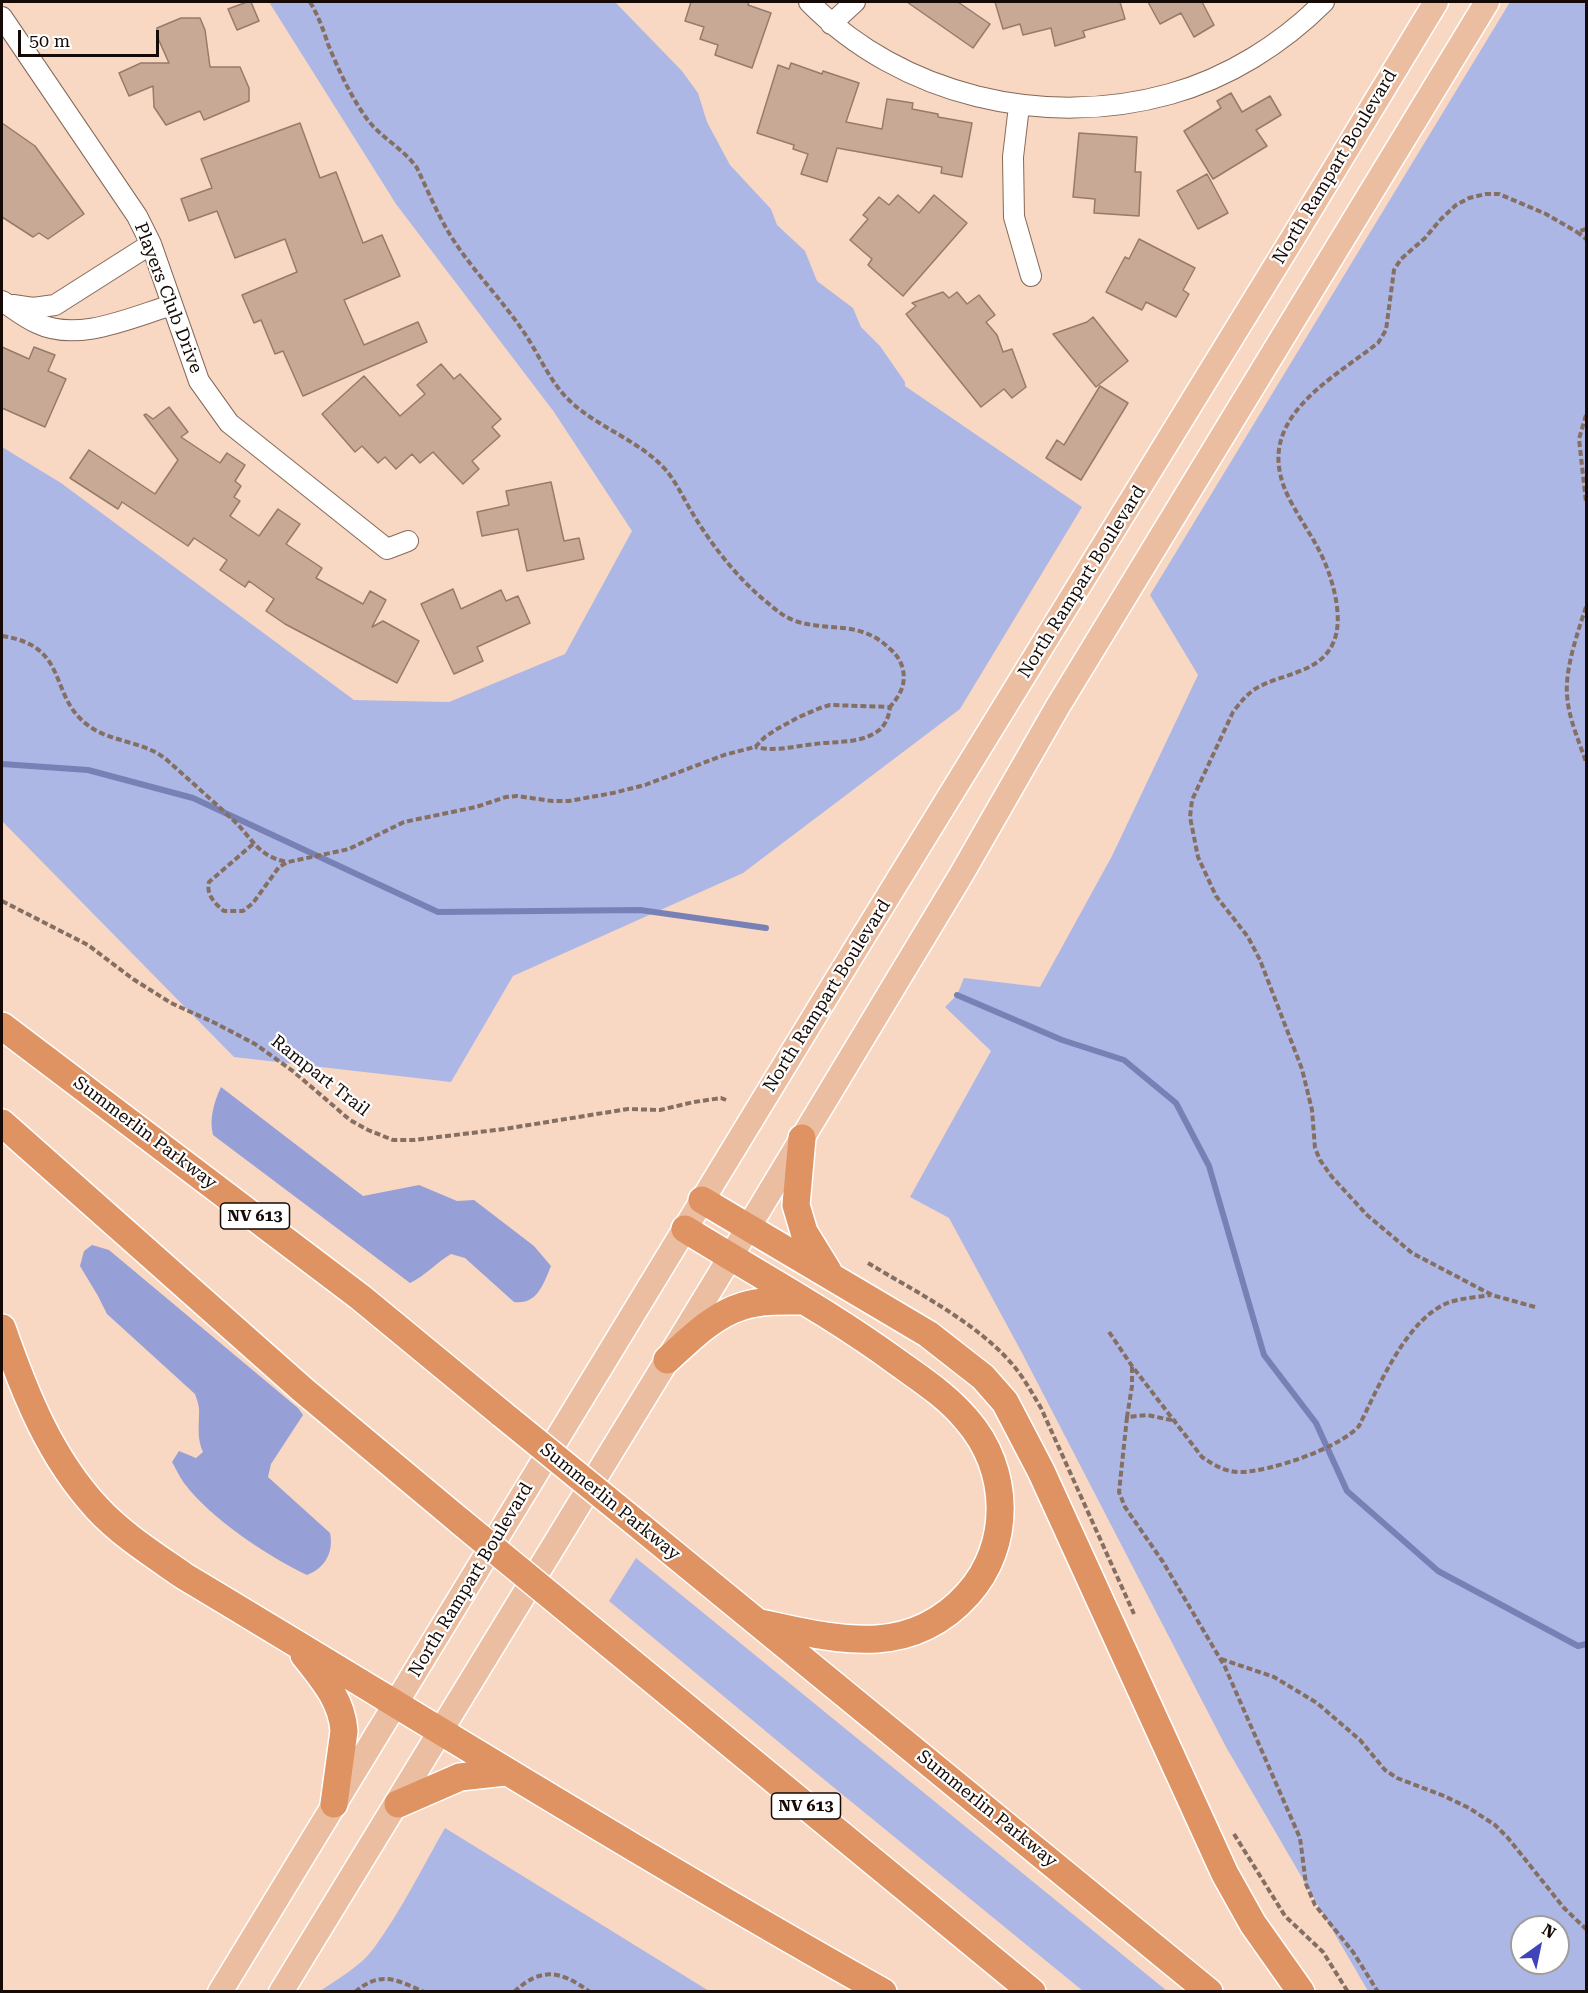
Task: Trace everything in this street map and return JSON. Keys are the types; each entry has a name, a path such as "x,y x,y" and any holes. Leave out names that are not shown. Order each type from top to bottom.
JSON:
{"highway":[{"name":"Summerlin Parkway","path":"2,1026 360,1297 1209,1992"},
{"name":"NV 613","path":"2,1123 303,1390 460,1522 1032,1992"},
{"path":"802,1138 796,1205 804,1232 830,1275"},
{"path":"702,1200 928,1334 983,1377 1005,1402 1041,1471 1225,1874 1254,1924 1301,1992"},
{"path":"685,1229 874,1345 941,1393 969,1421 984,1443 997,1477 1001,1500 998,1536 988,1566 970,1592 950,1612 934,1623 895,1638 859,1641 833,1639 760,1623"},
{"path":"667,1360 698,1332 741,1306 776,1301 803,1301"},
{"path":"2,1328 34,1413 72,1478 99,1510 138,1544 184,1576 505,1772 764,1925 883,1992"},
{"path":"294,1642 329,1687 341,1711 344,1731 334,1804"},
{"path":"398,1804 460,1777 505,1772"}],"main road":[{"name":"North Rampart Boulevard","path":"220,1992 1436,2"},
{"path":"281,1992 748,1228 961,875 1064,696 1487,2"}],"street":[{"path":"809,2 831,24 873,54 920,78 969,95 1019,106 1071,108 1121,105 1171,94 1219,76 1264,51 1305,21 1324,2"},
{"path":"831,24 855,2"},
{"name":"Players Club Drive","path":"2,17 137,216 151,244 199,381 229,423 387,549 408,541"},
{"path":"1019,106 1013,157 1014,217 1031,276"},
{"path":"2,301 33,308 55,305 151,244"},
{"path":"2,301 38,324 61,330 85,331 172,305"}],"path":[{"path":"253,844 209,882 211,897 224,911 243,910 253,903 279,867 288,862 349,849 404,822 418,818 444,815 506,797 552,801 597,796 645,785 724,755 755,747 784,749 861,739 881,729 889,714 890,706 904,685 901,664 896,654 883,642 866,632 851,628 807,624 783,615 764,600 731,566 693,515 670,475 662,466 639,446 580,410 560,390 523,329 448,232 410,158 385,138 366,118 341,72 321,21 310,2"},
{"path":"1535,1307 1492,1295 1412,1253 1367,1215 1332,1177 1320,1160 1315,1148 1312,1110 1302,1069 1260,960 1248,937 1216,896 1198,857 1190,817 1192,800 1233,712 1242,699 1256,688 1312,666 1328,653 1336,633 1337,601 1326,561 1283,487 1277,456 1286,426 1305,400 1378,343 1386,330 1394,270 1401,259 1425,238 1456,205 1469,198 1498,194 1546,214 1587,239"},
{"path":"1577,232 1587,229"},
{"path":"1587,415 1579,438 1587,502"},
{"path":"1587,607 1574,641 1567,693 1570,712 1587,762"},
{"path":"2,636 20,640 47,657 56,671 68,701 77,715 89,726 116,739 151,750 165,758 235,821 253,844 270,857 288,862"},
{"path":"755,747 765,736 799,717 830,705 890,706"},
{"name":"Rampart Trail","path":"2,901 88,945 133,979 171,1003 255,1044 294,1072 350,1120 393,1140 414,1140 504,1129 628,1109 660,1110 694,1102 721,1098 726,1100"},
{"path":"1109,1332 1132,1366 1202,1457 1214,1466 1225,1470 1256,1471 1316,1453 1353,1432 1359,1426 1404,1341 1436,1309 1451,1302 1492,1295"},
{"path":"1132,1366 1132,1386 1119,1492 1125,1507 1163,1562 1221,1659 1300,1838 1306,1884 1315,1905 1353,1952 1378,1992"},
{"path":"1127,1417 1161,1417 1176,1421"},
{"path":"1221,1659 1274,1677 1317,1702 1360,1740 1386,1770 1397,1778 1461,1804 1495,1825 1564,1908 1587,1929"},
{"path":"514,1992 526,1980 542,1974 554,1973 573,1980 590,1992"},
{"path":"355,1992 365,1983 376,1979 392,1978 424,1992"}],"shaded area":[{"path":"269,2 615,2 682,71 698,93 707,122 730,165 771,209 777,225 805,251 817,281 853,308 861,327 880,346 905,382 905,386 1082,507 960,709 743,873 513,976 451,1082 234,1057 2,821 2,447 61,483 354,700 449,702 565,654 632,531 554,412 396,204"},
{"path":"1510,2 1586,2 1586,1991 1368,1991 1226,1747 1021,1351 949,1218 910,1197 991,1051 945,1007 957,995 964,978 1040,987 1112,856 1198,675 1150,595"},
{"path":"221,1087 363,1196 419,1185 457,1201 474,1200 534,1246 551,1266 542,1287 534,1297 522,1302 514,1302 465,1258 451,1254 410,1283 213,1135 213,1111"},
{"path":"92,1245 109,1250 298,1408 303,1415 271,1464 268,1477 330,1533 331,1547 327,1558 319,1568 307,1575 275,1558 224,1522 195,1496 182,1480 172,1462 179,1451 196,1458 203,1452 199,1438 199,1409 195,1394 107,1314 80,1266 84,1251"},
{"path":"636,1558 1167,1991 1083,1991 609,1601"},
{"path":"445,1828 709,1991 320,1991 369,1955 402,1904"}],"building":[{"path":"251,2 259,21 237,30 228,9"},
{"path":"691,2 749,2 748,5 771,13 752,68 715,55 718,45 700,39 704,27 685,21"},
{"path":"907,2 958,2 990,24 973,48"},
{"path":"995,2 1120,2 1125,19 1083,31 1085,37 1055,46 1051,28 1023,35 1020,24 1003,29"},
{"path":"1148,2 1202,2 1214,25 1194,37 1181,13 1160,24"},
{"path":"181,18 200,18 205,30 210,67 240,67 249,88 249,101 204,120 200,111 166,125 154,107 153,86 129,96 119,73 141,63 169,63 157,36 157,28"},
{"path":"791,63 822,74 823,71 859,83 846,122 882,129 887,99 913,103 912,109 938,114 938,117 972,123 962,177 941,173 942,167 837,148 827,182 801,174 808,154 793,149 794,145 757,133 778,65 789,69"},
{"path":"1231,93 1242,112 1270,96 1281,115 1256,130 1267,146 1213,179 1184,131 1221,108 1217,101"},
{"path":"2,123 35,146 84,214 48,239 39,233 33,237 2,217"},
{"path":"300,123 320,178 336,172 363,243 382,235 400,276 344,300 364,345 418,322 427,342 303,396 283,351 275,354 261,320 254,323 242,295 297,272 285,239 235,258 217,211 189,221 181,199 212,188 201,159"},
{"path":"1079,133 1137,137 1135,172 1141,172 1139,216 1094,213 1095,199 1073,197"},
{"path":"1207,174 1228,213 1198,229 1177,191"},
{"path":"898,195 919,213 934,195 967,223 903,296 868,265 872,259 850,240 868,219 863,215 879,197 889,205"},
{"path":"1139,239 1195,268 1183,290 1189,294 1176,317 1146,302 1142,310 1106,292 1125,257 1129,259"},
{"path":"943,292 949,298 957,292 967,304 979,295 995,315 986,322 997,335 1003,352 1012,349 1026,387 1012,398 1004,389 981,407 906,314 916,306 912,303"},
{"path":"1093,317 1128,361 1096,387 1053,334 1087,322"},
{"path":"2,347 29,359 34,347 55,355 48,371 66,379 45,427 2,408"},
{"path":"441,364 454,379 460,374 501,419 492,427 500,436 472,461 479,469 463,484 433,452 420,463 412,454 396,469 385,457 378,463 362,446 355,452 322,414 364,376 400,416 425,394 417,385"},
{"path":"1100,386 1128,403 1081,480 1046,458 1057,440 1064,445"},
{"path":"169,407 188,432 181,437 220,463 227,453 245,465 235,481 241,486 234,497 240,501 230,516 259,536 278,509 300,524 286,544 322,568 316,578 363,604 370,591 386,600 372,627 383,621 419,641 397,683 285,624 266,611 274,599 249,581 245,587 220,570 227,560 194,538 188,546 122,502 118,509 70,478 89,450 155,494 178,460 144,415 153,419"},
{"path":"551,482 564,541 579,538 584,559 527,571 518,529 482,536 477,512 509,505 506,491"},
{"path":"453,589 461,609 501,590 506,601 518,596 530,623 477,647 483,661 454,674 421,604"}],"waterway":[{"path":"2,764 88,770 193,798 438,912 640,910 766,928"},
{"path":"957,995 1062,1040 1124,1060 1176,1103 1209,1166 1264,1355 1316,1423 1347,1491 1438,1571 1578,1646 1586,1644"}]}
